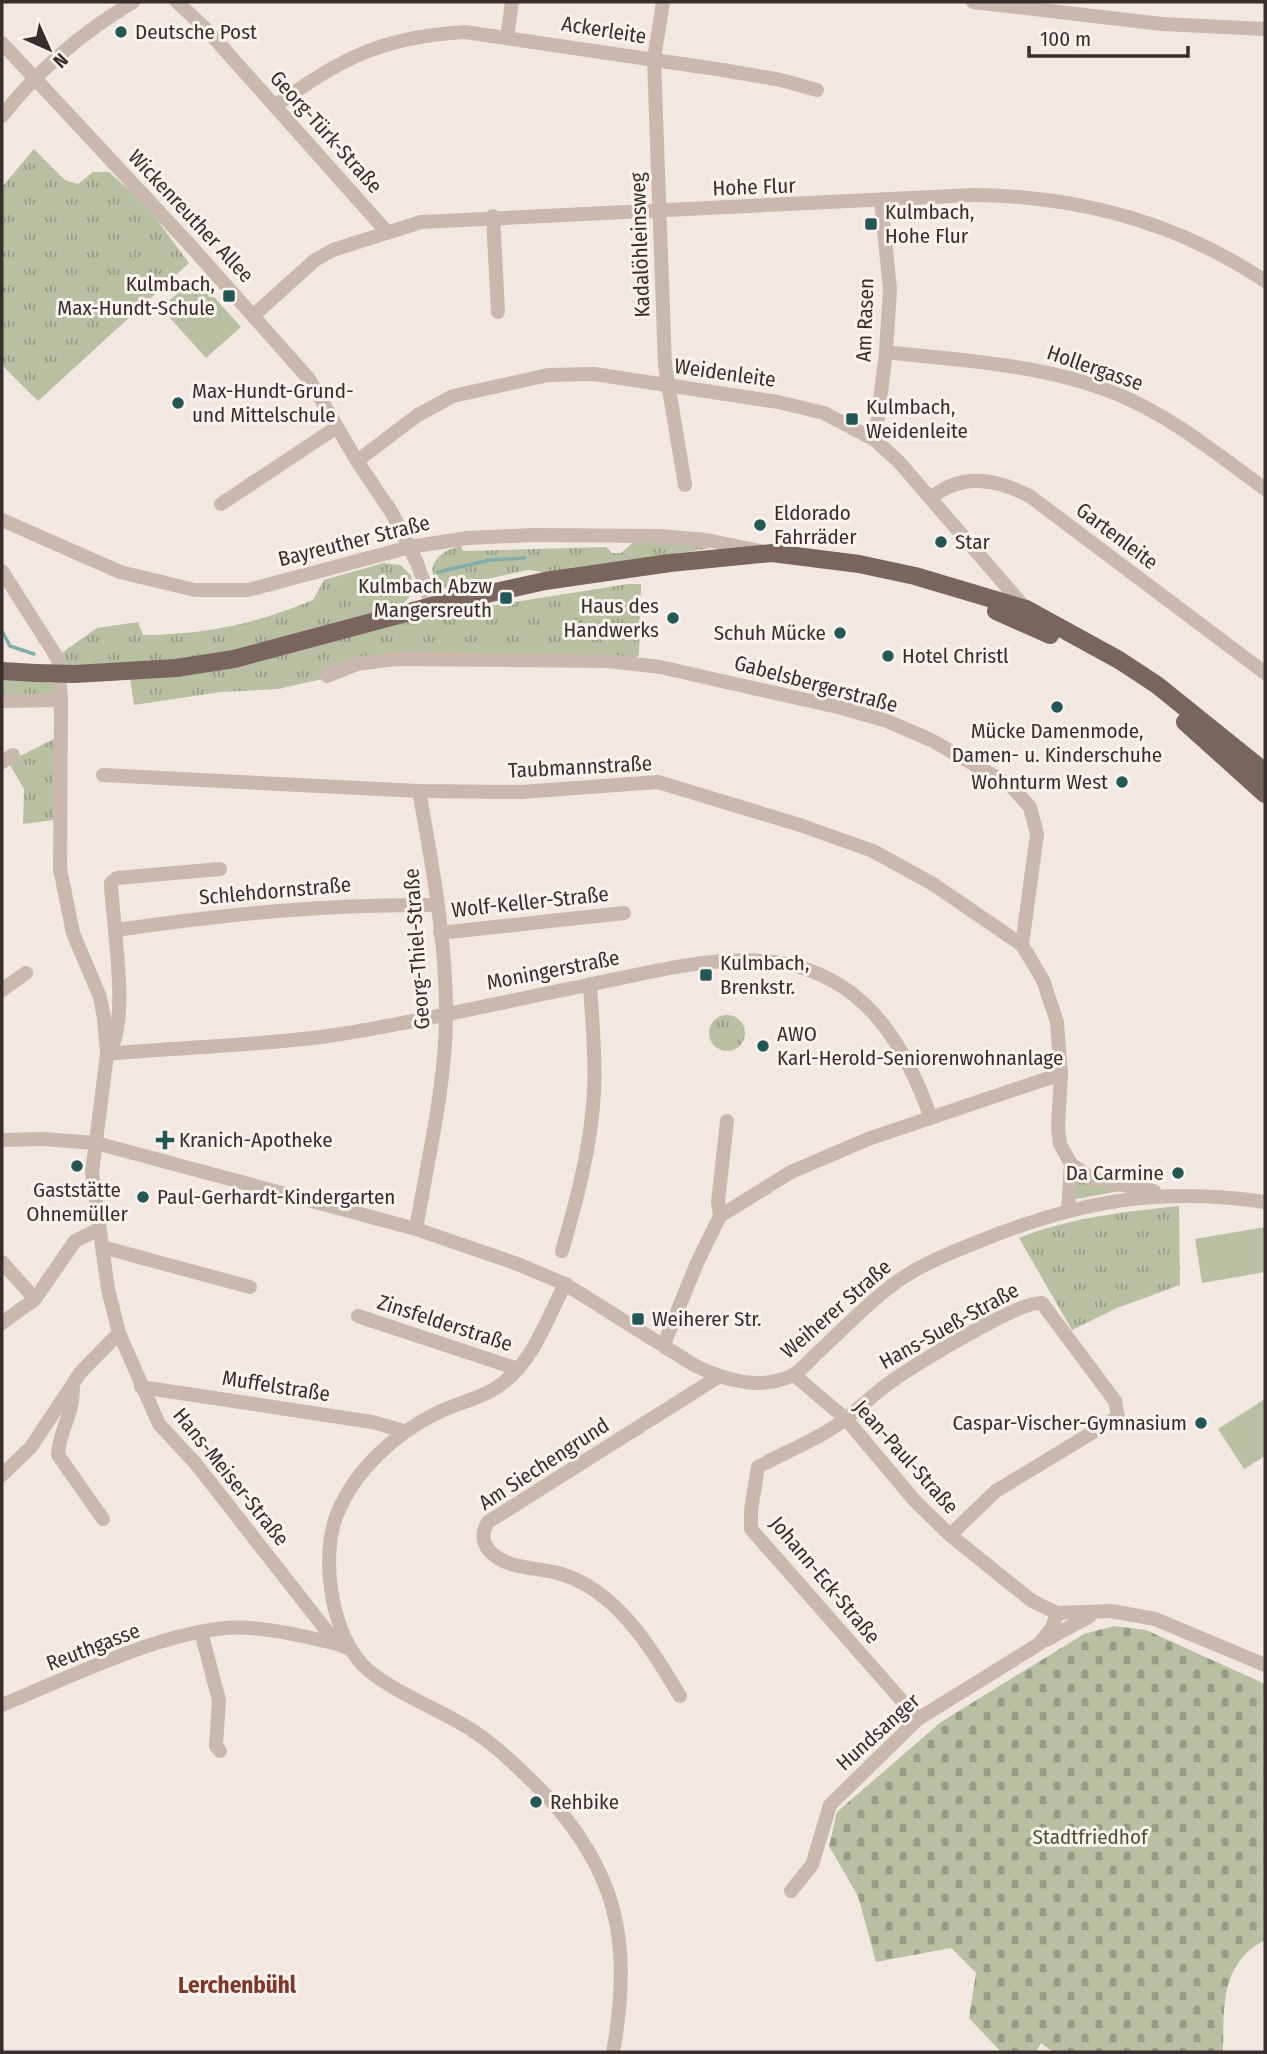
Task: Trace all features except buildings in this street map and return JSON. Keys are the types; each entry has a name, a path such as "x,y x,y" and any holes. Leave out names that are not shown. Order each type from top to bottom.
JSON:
{"main road":[{"name":"Bayreuther Straße","path":"2,671 75,674 176,668 234,659 432,606 545,581 670,562 772,553 859,564 915,576 1026,609 1129,666 1265,772"},
{"name":"Bayreuther Straße","path":"733,558 907,584 1011,617 1111,667 1149,693 1265,794"}],"street":[{"path":"2,116 35,78 95,25 133,2"},
{"name":"Georg-Türk-Straße","path":"177,2 275,106 386,231"},
{"path":"507,37 512,2"},
{"name":"Kadalöhleinsweg","path":"663,2 654,59 660,212 668,386 685,485"},
{"path":"973,2 1162,24 1265,29"},
{"name":"Ackerleite","path":"275,106 311,81 374,46 429,34 465,32 654,59 781,80 817,90"},
{"name":"Wickenreuther Allee","path":"2,43 254,314 309,379 357,461 392,513 410,547 432,606"},
{"name":"Hohe Flur","path":"254,314 315,260 333,250 421,222 493,216 660,212 973,195 1026,196 1068,201 1166,228 1239,263 1265,281"},
{"name":"Am Rasen","path":"875,440 886,352 890,289 881,201"},
{"path":"493,216 498,312"},
{"name":"Hollergasse","path":"886,352 1041,370 1117,394 1178,428 1265,489"},
{"name":"Weidenleite","path":"357,461 418,415 453,396 505,382 548,375 594,374 778,402 824,412 875,440 899,462 1026,609"},
{"path":"221,504 337,427"},
{"name":"Gartenleite","path":"931,498 961,481 976,480 1016,489 1031,497 1265,673"},
{"name":"Bayreuther Straße","path":"2,520 120,572 195,590 248,590 410,547 467,538 533,535 659,536 708,540 772,553"},
{"path":"2,571 58,659 61,700 60,869 73,933 100,997 107,1054"},
{"name":"Gabelsbergerstraße","path":"327,676 378,660 608,661 707,677 887,721 932,740 1010,785 1030,807 1037,834 1022,945"},
{"path":"2,701 61,700"},
{"name":"Taubmannstraße","path":"103,775 419,791 521,792 658,782 789,821 873,851 933,884 1022,945"},
{"name":"Georg-Thiel-Straße","path":"416,1229 441,1073 446,1013 437,905 419,791"},
{"name":"Schlehdornstraße","path":"107,1054 114,1046 118,1014 116,930 111,883 117,878 220,869"},
{"name":"Schlehdornstraße","path":"116,930 243,912 325,906 437,905"},
{"name":"Wolf-Keller-Straße","path":"440,933 624,913"},
{"path":"1022,945 1044,980 1057,1021 1061,1074 1058,1128 1060,1144 1071,1164 1092,1179 1169,1195"},
{"name":"Moningerstraße","path":"107,1054 294,1040 685,966 751,960 792,965 820,975 852,992 876,1013 893,1034 916,1076 931,1118"},
{"path":"2,990 26,973"},
{"path":"562,1251 582,1179 591,1125 594,1051 590,984"},
{"name":"Hans-Meiser-Straße","path":"107,1054 92,1173 99,1229 119,1333 159,1424 212,1483 343,1646 386,1682 483,1737 540,1790 582,1837 602,1873 619,1933 620,2003 613,2052"},
{"path":"664,1344 696,1263 720,1216 791,1172 868,1139 1061,1074"},
{"path":"720,1216 718,1202 727,1121"},
{"name":"Weiherer Straße","path":"2,1140 44,1139 96,1143 416,1229 565,1284 718,1377 760,1383 794,1375 888,1287 909,1273 1001,1231 1103,1201 1169,1195 1229,1197 1265,1202"},
{"path":"1068,1211 1071,1164"},
{"path":"2,1323 35,1299 75,1241 99,1229"},
{"path":"102,1247 250,1287"},
{"path":"2,1262 35,1299"},
{"path":"343,1646 333,1599 329,1562 336,1514 361,1475 404,1431 438,1413 493,1390 518,1369 565,1284"},
{"name":"Hans-Sueß-Straße","path":"846,1419 891,1381 928,1358 1015,1311 1036,1302 1042,1303 1115,1401 1119,1409 1118,1417 1112,1424 1027,1470 996,1491 950,1535"},
{"name":"Zinsfelderstraße","path":"358,1316 518,1369"},
{"path":"2,1475 31,1447 80,1373 119,1333"},
{"name":"Jean-Paul-Straße","path":"794,1375 846,1419 915,1501 950,1535 1013,1589 1057,1613"},
{"name":"Am Siechengrund","path":"680,1696 650,1647 609,1602 564,1574 499,1559 483,1540 482,1532 488,1522 718,1377"},
{"path":"73,1387 71,1416 58,1446 58,1455 103,1519"},
{"name":"Muffelstraße","path":"141,1387 372,1422 404,1431"},
{"name":"Johann-Eck-Straße","path":"846,1419 758,1467 751,1510 751,1529 918,1718"},
{"name":"Hundsanger","path":"791,1891 812,1865 830,1805 918,1718 1039,1644 1102,1612"},
{"path":"1057,1613 1133,1613 1156,1619 1265,1665"},
{"name":"Hundsanger","path":"1039,1644 1052,1628 1057,1613"},
{"name":"Reuthgasse","path":"2,1705 134,1653 201,1632 250,1627 343,1646"},
{"path":"201,1632 219,1700 216,1746 220,1751"}],"green space":[{"path":"34,149 65,180 78,184 93,172 109,172 146,205 189,263 38,401 2,365 2,187"},
{"path":"196,277 241,327 206,358 161,308"},
{"path":"664,540 711,548 551,573 528,570 445,588 433,575 435,562 439,557 461,546 463,551 606,547 612,553 621,553 634,542"},
{"path":"383,563 400,565 411,575 410,595 396,609 256,647 165,661 64,668 63,652 97,628 138,622 143,635 230,626 313,600 324,580"},
{"path":"641,584 639,655 630,663 415,658 278,689 221,692 134,705 129,672 176,668 432,606 438,614"},
{"path":"2,677 61,684 61,700 2,701"},
{"path":"56,738 54,820 23,824 24,789 8,762"},
{"path":"727,1015 740,1020 745,1033 740,1046 727,1051 714,1046 709,1033 714,1020"},
{"path":"1074,1174 1125,1190 1077,1199 1074,1197"},
{"path":"1179,1206 1180,1285 1117,1308 1072,1330 1019,1238 1078,1220"},
{"path":"1265,1227 1265,1272 1202,1283 1195,1239"},
{"path":"1265,1399 1265,1456 1244,1469 1218,1429"},
{"name":"Stadtfriedhof","path":"1114,1626 1146,1630 1265,1684 1265,1940 1250,1950 1232,1974 1225,2003 1223,2051 1053,2052 1041,2043 1036,2052 1001,2052 969,2018 976,1973 951,1948 876,1962 858,1896 829,1846 837,1812 941,1722 1084,1634"}],"waterway":[{"path":"438,572 490,560 525,558"},
{"path":"2,631 10,646 34,654"}],"place":[{"name":"Deutsche Post","path":"121,32"},
{"name":"Kulmbach, Hohe Flur","path":"871,224"},
{"name":"Kulmbach, Max-Hundt-Schule","path":"229,296"},
{"name":"Max-Hundt-Grund- und Mittelschule","path":"178,403"},
{"name":"Kulmbach, Weidenleite","path":"852,419"},
{"name":"Eldorado Fahrräder","path":"760,525"},
{"name":"Star","path":"941,542"},
{"name":"Kulmbach Abzw Mangersreuth","path":"506,598"},
{"name":"Haus des Handwerks","path":"673,618"},
{"name":"Schuh Mücke","path":"840,633"},
{"name":"Hotel Christl","path":"888,656"},
{"name":"Mücke Damenmode, Damen- u. Kinderschuhe","path":"1057,707"},
{"name":"Wohnturm West","path":"1122,782"},
{"name":"Kulmbach, Brenkstr.","path":"706,975"},
{"name":"AWO Karl-Herold-Seniorenwohnanlage","path":"763,1046"},
{"name":"Kranich-Apotheke","path":"165,1140"},
{"name":"Gaststätte Ohnemüller","path":"77,1166"},
{"name":"Da Carmine","path":"1178,1173"},
{"name":"Paul-Gerhardt-Kindergarten","path":"143,1197"},
{"name":"Weiherer Str.","path":"638,1319"},
{"name":"Caspar-Vischer-Gymnasium","path":"1201,1423"},
{"name":"Rehbike","path":"536,1802"}],"district":[{"name":"Lerchenbühl","path":"237,1985"}]}
